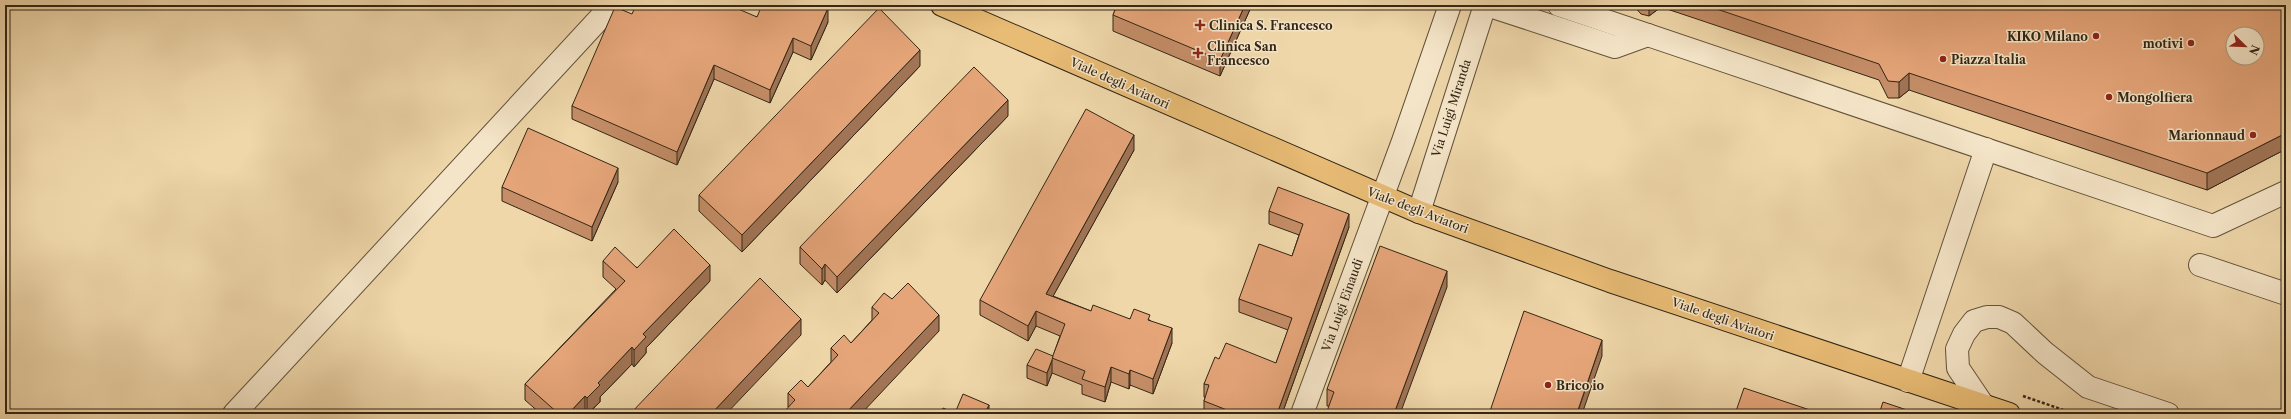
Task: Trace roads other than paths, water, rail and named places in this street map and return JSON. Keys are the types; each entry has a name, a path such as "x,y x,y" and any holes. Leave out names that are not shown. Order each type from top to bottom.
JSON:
{"main road":[{"name":"Viale degli Aviatori","path":"942,5 1419,212 1610,281 2009,414"}],"street":[{"path":"234,414 612,5"},
{"path":"1382,197 1450,5"},
{"path":"1486,5 1615,47 1648,35"},
{"name":"Via Luigi Miranda","path":"1419,212 1486,5"},
{"path":"1559,5 2213,226 2286,192"},
{"path":"1908,381 1986,149"},
{"name":"Via Luigi Einaudi","path":"1302,414 1382,197"},
{"path":"2200,265 2286,294"},
{"path":"1983,405 1958,368 1957,349 1964,334 1974,321 1987,317 1999,317 2013,323 2045,353 2088,387 2168,414"}],"place":[{"name":"Clinica S. Francesco","path":"1200,25"},
{"name":"KIKO Milano","path":"2096,36"},
{"name":"motivi","path":"2191,43"},
{"name":"Clinica San Francesco","path":"1198,53"},
{"name":"Piazza Italia","path":"1943,59"},
{"name":"Mongolfiera","path":"2109,97"},
{"name":"Marionnaud","path":"2253,135"},
{"name":"Brico io","path":"1548,385"}]}
